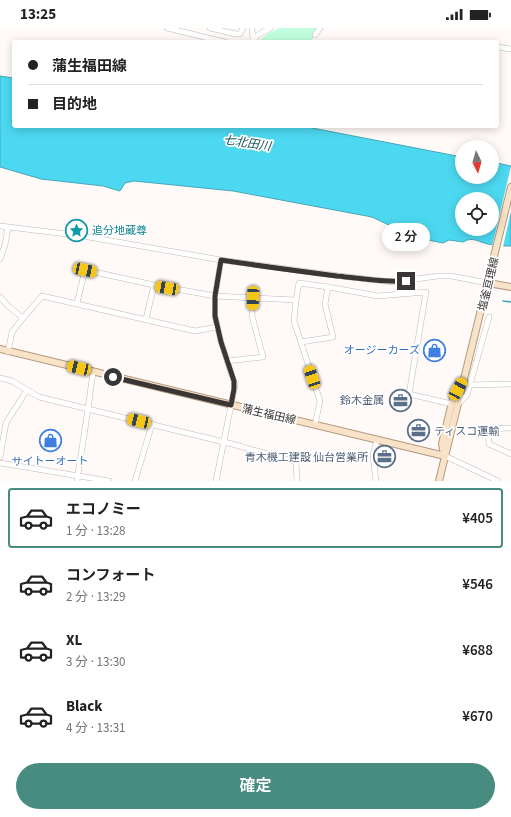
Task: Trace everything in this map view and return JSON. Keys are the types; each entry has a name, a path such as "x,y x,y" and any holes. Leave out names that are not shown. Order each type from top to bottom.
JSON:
{"main road":[{"name":"塩釜亘理線","path":"445,456 442,444 449,416 452,413 463,380 511,187"},
{"path":"489,280 511,287"},
{"name":"蒲生福田線","path":"0,349 445,456"},
{"name":"塩釜亘理線","path":"439,481 455,404"}],"street":[{"path":"167,28 217,40"},
{"path":"210,28 240,34 243,28"},
{"path":"252,28 253,40"},
{"path":"254,40 258,35 270,28"},
{"path":"315,36 320,28"},
{"path":"499,47 511,49"},
{"path":"0,226 83,236 273,268 387,282 445,276 489,280"},
{"path":"0,259 5,245 8,227"},
{"path":"216,481 235,385 217,327 215,296 221,260"},
{"path":"77,303 85,270 215,296 296,300"},
{"path":"315,425 320,401 294,322 299,283 378,296 426,292 409,394 455,404 467,395 489,317"},
{"path":"146,320 154,285"},
{"path":"301,342 334,337 325,304 328,287"},
{"path":"8,352 12,332 42,296 195,331 217,327"},
{"path":"0,297 8,306 23,318"},
{"path":"227,361 263,357 252,316 253,298"},
{"path":"77,478 93,372"},
{"path":"0,378 12,381 39,397 224,442 296,462 297,481"},
{"path":"469,385 511,384"},
{"path":"0,457 6,423 27,390"},
{"path":"135,481 152,424"},
{"path":"511,428 488,429 489,444 511,454"},
{"path":"376,481 373,455 377,440"},
{"path":"445,456 498,481"},
{"path":"0,463 77,478 109,481"}],"green space":[{"path":"280,28 318,28 312,40 260,40 270,32"}],"water":[{"name":"七北田川","path":"0,76 12,78 12,128 312,128 455,156 455,184 499,184 499,163 511,166 511,246 494,245 473,239 463,242 449,240 443,243 428,240 418,235 393,227 372,217 233,191 134,181 125,183 120,191 103,186 41,179 0,167"}],"pier":[{"path":"511,166 511,211 503,247 492,247 495,236 499,236 499,217"}],"waterway":[{"path":"503,301 511,302"}],"place":[{"name":"追分地蔵尊","path":"76,230"},
{"name":"オージーカーズ","path":"435,350"},
{"name":"鈴木金属","path":"400,400"},
{"name":"ティスコ運輸","path":"418,431"},
{"name":"サイトーオート","path":"50,441"},
{"name":"青木機工建設 仙台営業所","path":"384,457"}],"route":[{"path":"113,377 231,405 235,385 221,342 215,316 215,296 221,260 387,282 406,281"}]}
